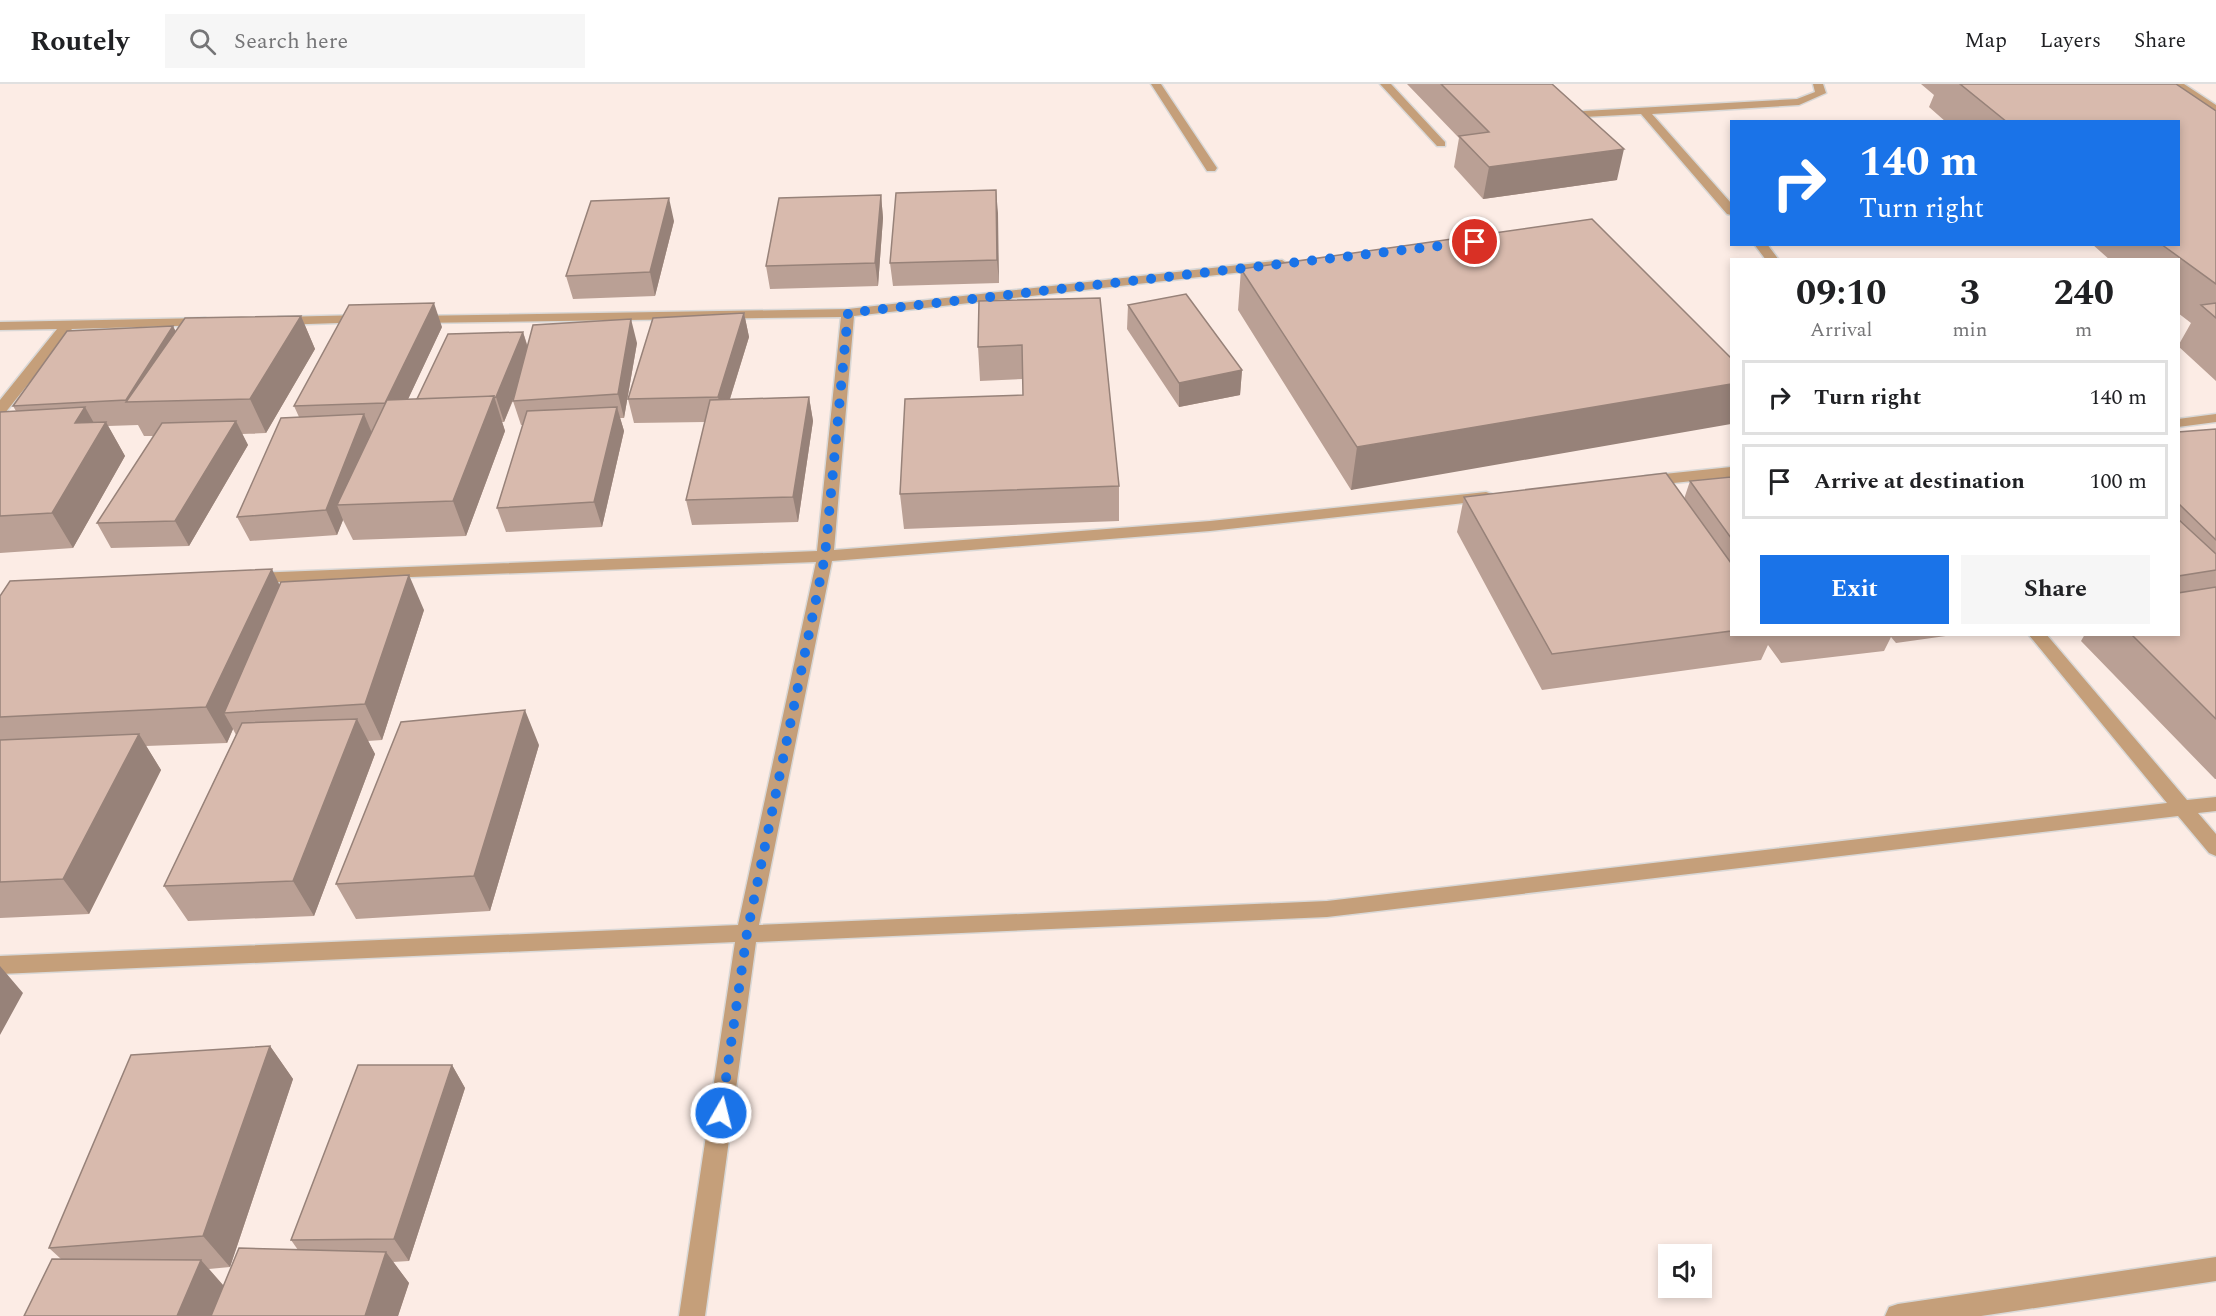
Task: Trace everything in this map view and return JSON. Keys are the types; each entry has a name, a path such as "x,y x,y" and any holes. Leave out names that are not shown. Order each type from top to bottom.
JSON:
{"street":[{"path":"1156,84 1211,168"},
{"path":"1385,84 1441,144"},
{"path":"1584,114 1799,102 1821,93 1818,84"},
{"path":"2177,84 2216,110"},
{"path":"1644,111 1730,210"},
{"path":"1762,246 1771,258"},
{"path":"405,319 848,313 1297,262"},
{"path":"692,1316 747,933 825,556 848,313"},
{"path":"261,321 381,319"},
{"path":"0,326 213,321"},
{"path":"0,410 69,323"},
{"path":"2180,423 2216,418"},
{"path":"1624,483 1730,472"},
{"path":"239,579 825,556 1209,526 1506,495"},
{"path":"2038,636 2216,848"},
{"path":"0,965 1327,909 2216,804"},
{"path":"1898,1316 2216,1269"}],"shaded area":[{"path":"0,84 2216,84 2216,1316 0,1316"}],"building":[{"path":"1441,84 1552,84 1624,149 1489,167 1459,136 1489,132"},
{"path":"1960,84 2176,84 2216,111 2216,284 2164,246 2180,246 2180,120 2005,120"},
{"path":"996,190 997,260 890,263 896,193"},
{"path":"881,195 875,263 766,266 779,198"},
{"path":"669,198 650,272 566,276 591,201"},
{"path":"1592,219 1730,357 1730,384 1357,447 1241,269"},
{"path":"1186,294 1242,370 1179,383 1128,305"},
{"path":"1100,298 1119,486 900,494 905,399 1023,395 1022,345 978,347 979,301"},
{"path":"434,303 385,403 294,406 349,305"},
{"path":"2216,303 2216,318 2201,305"},
{"path":"744,313 718,397 628,399 653,318"},
{"path":"301,316 250,399 126,402 185,318"},
{"path":"631,319 618,394 513,401 533,325"},
{"path":"173,326 126,400 13,406 67,331"},
{"path":"523,332 496,397 417,399 448,334"},
{"path":"494,396 453,501 337,505 387,400"},
{"path":"809,397 793,497 686,500 710,400"},
{"path":"85,407 75,423 106,422 52,513 0,516 0,412"},
{"path":"617,407 594,502 497,508 527,411"},
{"path":"364,414 326,510 237,517 281,418"},
{"path":"236,421 175,521 97,523 162,423"},
{"path":"2216,429 2216,540 2180,505 2180,432"},
{"path":"1666,473 1730,562 1730,631 1552,654 1464,497"},
{"path":"1730,477 1730,537 1690,481"},
{"path":"2180,521 2216,554 2216,570 2180,576"},
{"path":"272,569 206,707 0,717 0,596 10,581"},
{"path":"409,575 365,704 224,713 281,582"},
{"path":"2216,587 2216,719 2133,636 2180,636 2180,593"},
{"path":"525,710 474,876 336,884 401,722"},
{"path":"357,719 293,881 164,886 242,723"},
{"path":"139,734 63,879 0,882 0,740"},
{"path":"270,1046 203,1236 49,1248 131,1055"},
{"path":"358,1065 452,1065 394,1239 291,1240"},
{"path":"239,1248 386,1252 365,1316 211,1316"},
{"path":"52,1259 201,1260 177,1316 24,1316"}],"route":[{"path":"721,1113 747,933 825,556 848,313 1475,242"}]}
